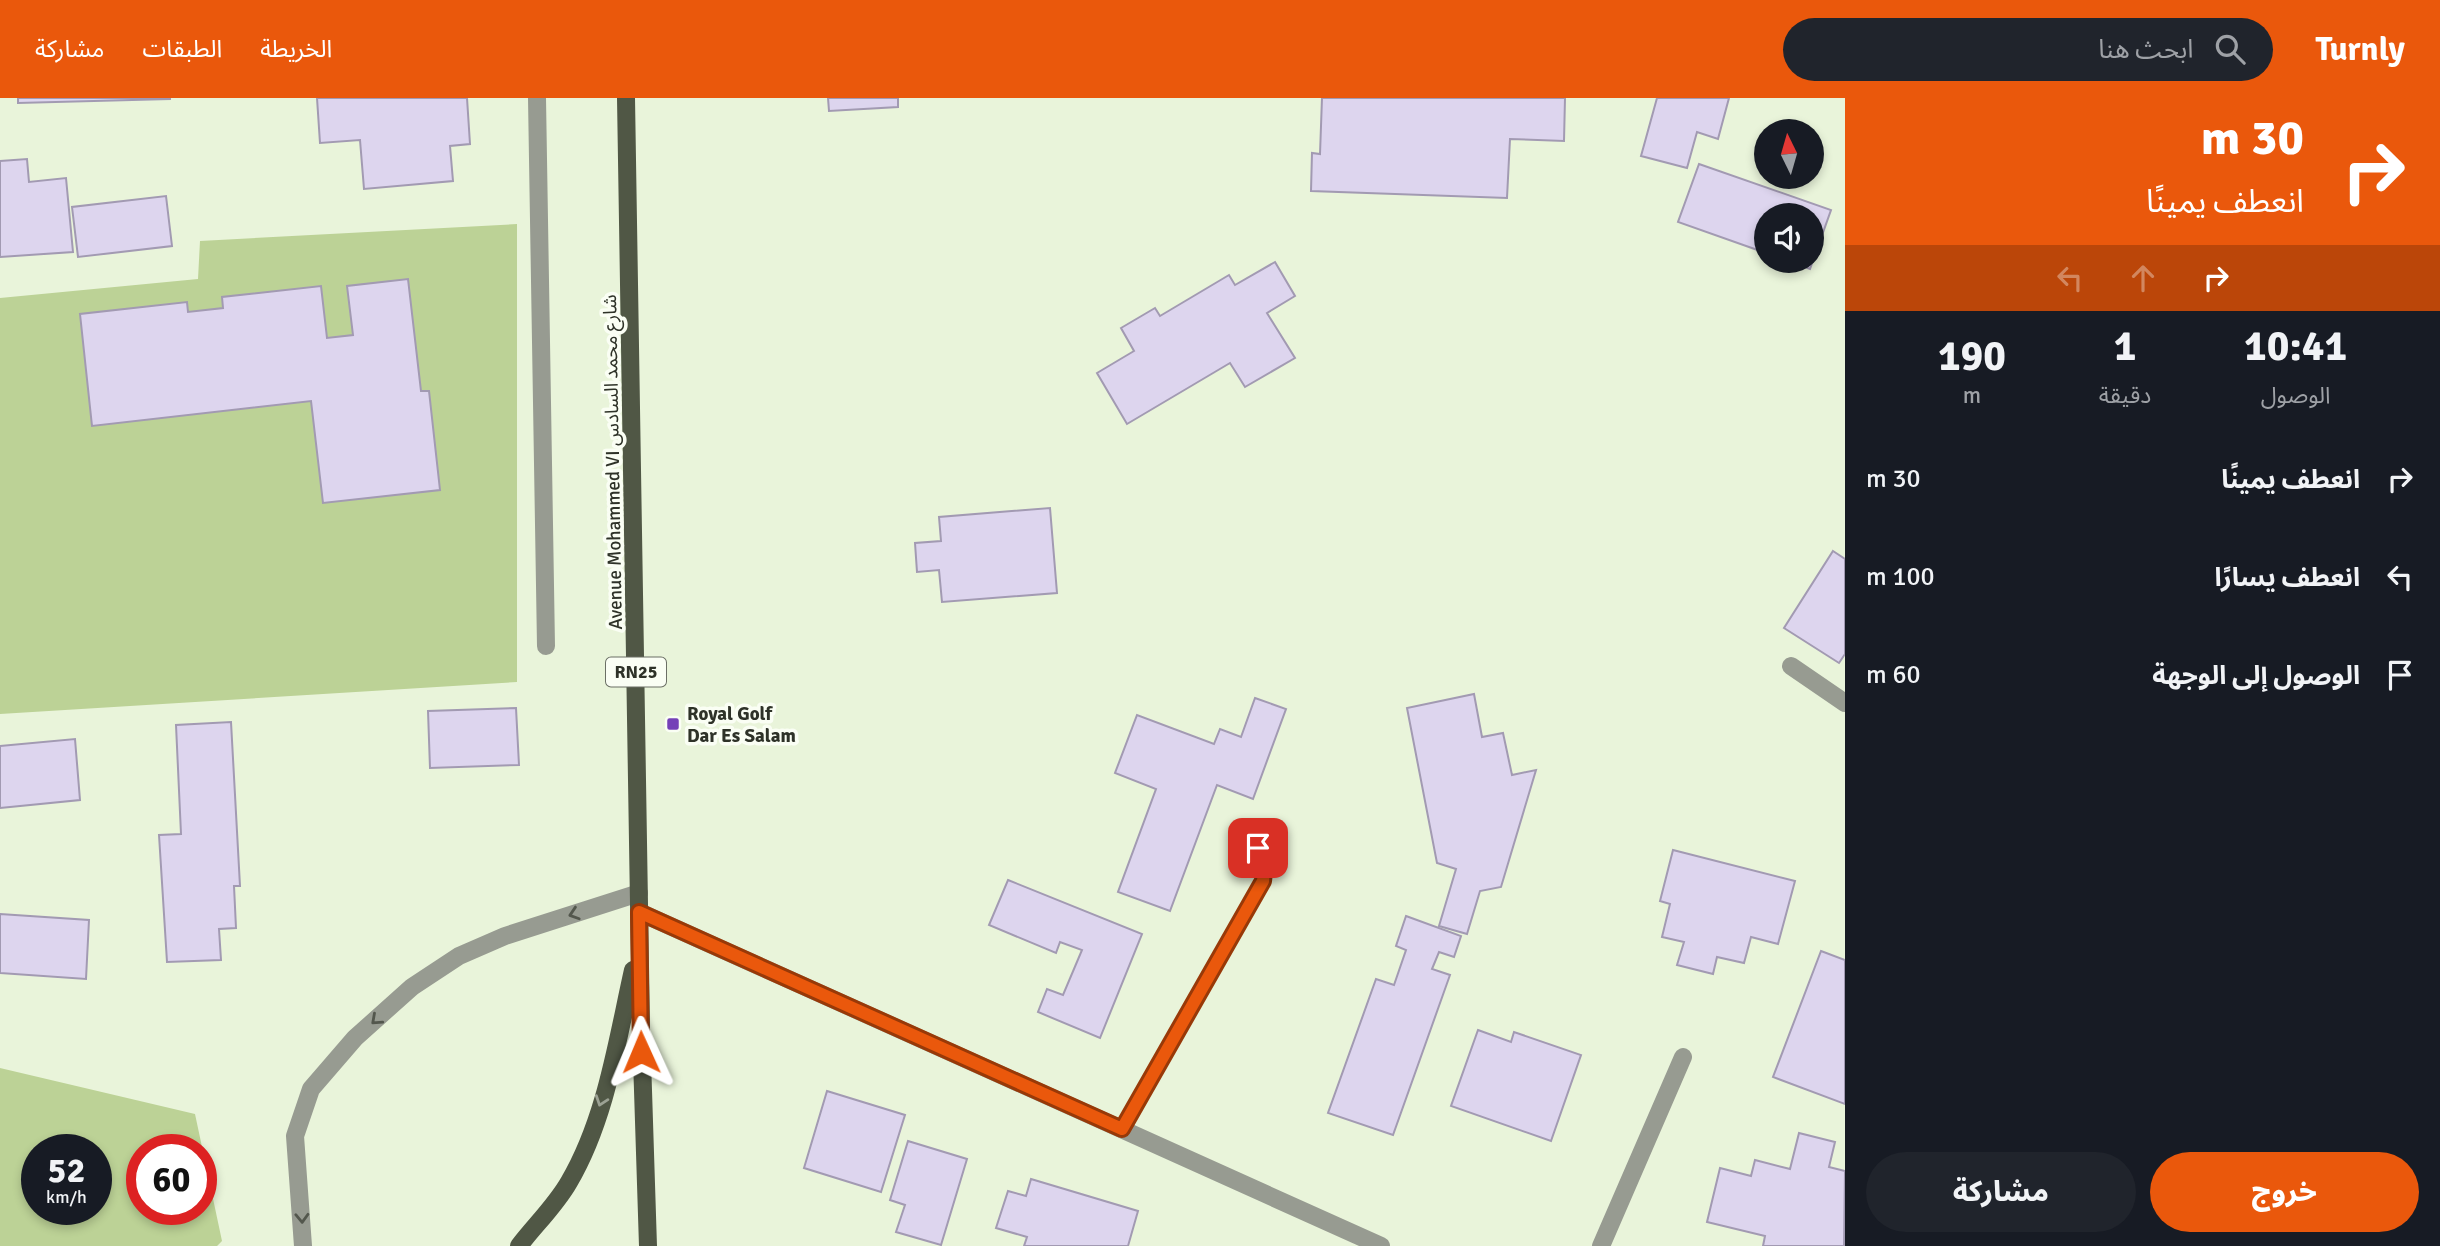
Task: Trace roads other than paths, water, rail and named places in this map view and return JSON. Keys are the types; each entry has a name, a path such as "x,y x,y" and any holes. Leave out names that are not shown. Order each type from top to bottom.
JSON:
{"main road":[{"name":"Avenue Mohammed VI شارع محمد السادس","path":"626,98 639,912 648,1246"},
{"path":"519,1246 569,1183 588,1140 607,1085 640,940"}],"street":[{"path":"537,98 545,646"},
{"path":"1791,666 1845,703"},
{"path":"303,1246 295,1136 302,1108 312,1089 355,1038 412,987 458,956 505,936 639,893"},
{"path":"639,912 1381,1246"},
{"path":"1601,1246 1683,1057"}],"lane":[{"path":"1122,1129 1263,881 1262,855 1247,841"}],"place":[{"name":"Royal Golf Dar Es Salam","path":"673,724"}]}
